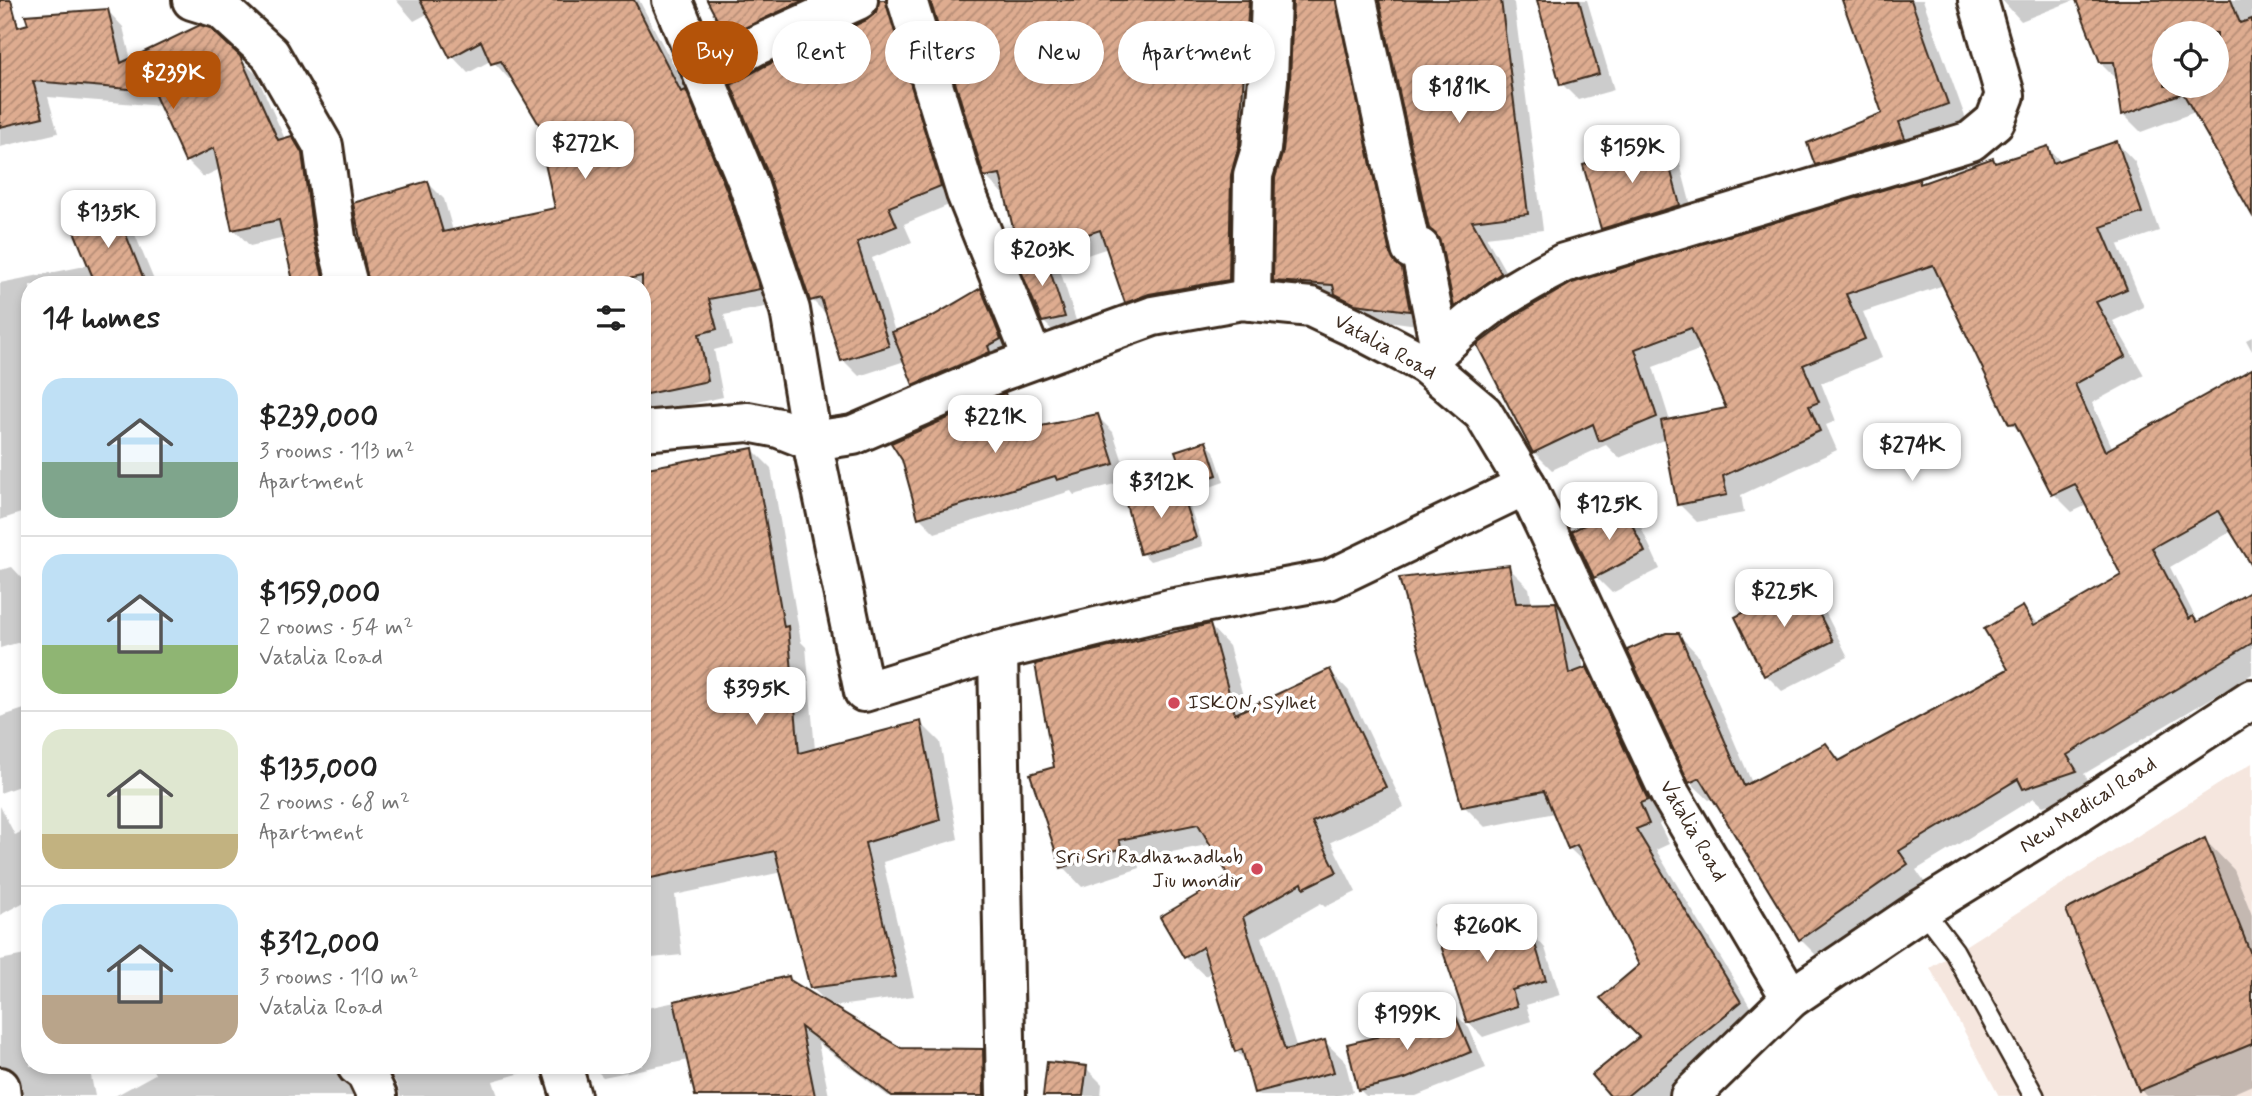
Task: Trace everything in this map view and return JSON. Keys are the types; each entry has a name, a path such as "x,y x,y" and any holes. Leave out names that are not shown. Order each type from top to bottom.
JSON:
{"street":[{"path":"192,0 221,9 270,54 323,146 336,238 346,276"},
{"path":"672,0 681,21"},
{"path":"758,45 858,0"},
{"path":"907,0 966,193 1033,359"},
{"path":"1251,301 1253,175 1261,149 1267,94 1271,0"},
{"path":"1357,0 1411,249 1420,248 1433,356"},
{"path":"1433,356 1461,326 1505,293 1564,263 1971,141 1995,121 2005,94 1978,0"},
{"path":"707,84 748,183 790,310 812,441 863,692 998,651 1170,609 1329,580 1526,485"},
{"name":"Vatalia Road","path":"651,429 748,422 779,428 812,441 853,435 1033,359 1153,316 1241,300 1311,307 1433,356 1483,413 1526,485 1670,794 1791,998"},
{"path":"998,651 1006,1096"},
{"name":"New Medical Road","path":"1690,1096 1791,998 1922,909 2074,815 2252,699"},
{"path":"366,1074 377,1096"},
{"path":"564,1074 571,1096"},
{"path":"0,1087 1,1096"}],"lane":[{"path":"1922,909 1954,951 2034,1096"}],"shaded area":[{"path":"2252,763 2252,1096 1999,1096 1930,968"}],"building":[{"path":"0,0 11,0 18,27 28,24 25,15 108,9 121,63 200,25 210,28 240,56 278,140 292,136 302,153 314,241 323,276 292,276 279,220 232,230 214,148 185,162 153,91 33,81 43,117 0,127"},
{"path":"420,0 634,0 672,74 672,84 677,84 681,92 686,90 727,191 760,289 709,299 717,329 699,334 708,381 651,393 651,276 367,276 353,203 428,181 443,232 555,208 544,159 558,156 501,61 491,64 481,41 450,58"},
{"path":"707,0 804,0 758,22 718,21"},
{"path":"879,0 886,0 892,21 885,21 885,84 911,84 941,186 889,207 897,226 857,242 889,346 841,361 821,298 810,301 769,176 731,85 758,84 758,70 772,63 772,84 871,84 871,21 865,21 876,12"},
{"path":"930,0 1249,0 1248,21 1118,21 1118,84 1243,84 1239,145 1231,175 1229,280 1149,294 1125,303 1100,230 1020,257 1000,174 984,177 956,84 1000,84 1000,21 936,21"},
{"path":"1293,0 1336,0 1390,254 1402,269 1410,311 1355,304 1335,294 1333,285 1273,281 1275,178 1283,151 1290,82"},
{"path":"1379,0 1501,0 1528,214 1472,221 1501,273 1454,307 1441,244 1429,228"},
{"path":"1537,0 1579,0 1599,74 1560,85"},
{"path":"1842,0 1911,0 1948,104 1899,122 1905,138 1815,165 1807,143 1882,113"},
{"path":"2076,0 2231,0 2240,23 2252,19 2252,215 2186,98 2229,98 2229,21 2152,21 2152,98 2169,98 2122,115 2114,62 2100,62"},
{"path":"2117,141 2142,213 2101,227 2127,289 2096,302 2126,356 2075,384 2105,451 2252,369 2252,566 2218,511 2152,548 2189,619 2193,616 2197,622 2252,591 2252,643 2067,755 2077,771 2023,789 2018,779 1899,851 1908,864 1799,940 1700,778 1689,783 1627,650 1666,633 1679,633 1744,786 1826,743 1839,761 2008,669 1984,629 2023,606 2034,625 2121,575 2075,484 2052,495 2015,423 2009,424 1933,265 1846,294 1865,339 1803,365 1819,402 1809,406 1820,431 1723,476 1727,495 1677,505 1661,421 1726,408 1691,328 1635,349 1657,417 1599,441 1593,424 1533,453 1477,345 1518,314 1572,283 1919,179 1920,184 1993,158 1995,163 2048,146 2053,163"},
{"path":"1663,142 1680,205 1601,229 1583,165"},
{"path":"115,207 142,276 92,276 71,224"},
{"path":"1044,252 1065,317 1042,322 1019,266"},
{"path":"981,288 1001,339 988,346 990,352 913,385 892,332 933,316"},
{"path":"1005,393 1018,431 1098,414 1114,464 1057,480 1055,476 918,518 902,460 891,443"},
{"path":"1206,441 1217,475 1187,485 1175,451"},
{"path":"753,448 784,627 788,626 799,753 921,721 940,820 865,843 896,977 810,988 775,851 651,878 651,467"},
{"path":"1179,485 1196,538 1140,554 1126,504"},
{"path":"1623,505 1645,552 1594,578 1572,531"},
{"path":"1509,565 1516,603 1556,602 1569,674 1587,667 1648,800 1640,803 1649,824 1636,829 1741,1002 1627,1096 1610,1096 1592,1075 1639,1037 1600,998 1639,965 1577,845 1568,849 1544,791 1462,807 1399,578"},
{"path":"1803,582 1833,641 1764,676 1735,617"},
{"path":"1210,624 1235,714 1330,669 1386,787 1312,822 1337,872 1304,888 1302,883 1243,917 1285,1050 1325,1040 1334,1072 1254,1093 1242,1049 1235,1052 1203,947 1184,958 1160,917 1229,876 1198,824 1119,840 1122,848 1061,868 1030,774 1054,767 1035,664"},
{"path":"2205,838 2252,957 2252,1044 2139,1091 2066,910"},
{"path":"1485,908 1497,943 1531,931 1546,980 1512,990 1517,1006 1467,1023 1434,925"},
{"path":"789,976 790,980 901,1048 983,1049 984,1096 892,1096 801,1027 815,1096 695,1096 674,1001"},
{"path":"1453,1010 1471,1052 1405,1079 1358,1090 1347,1044 1409,1029"},
{"path":"1047,1062 1087,1066 1083,1096 1043,1096"}],"place":[{"name":"ISKON, Sylhet","path":"1174,703"},
{"name":"Sri Sri Radhamadhob Jiu mondir","path":"1257,869"}]}
